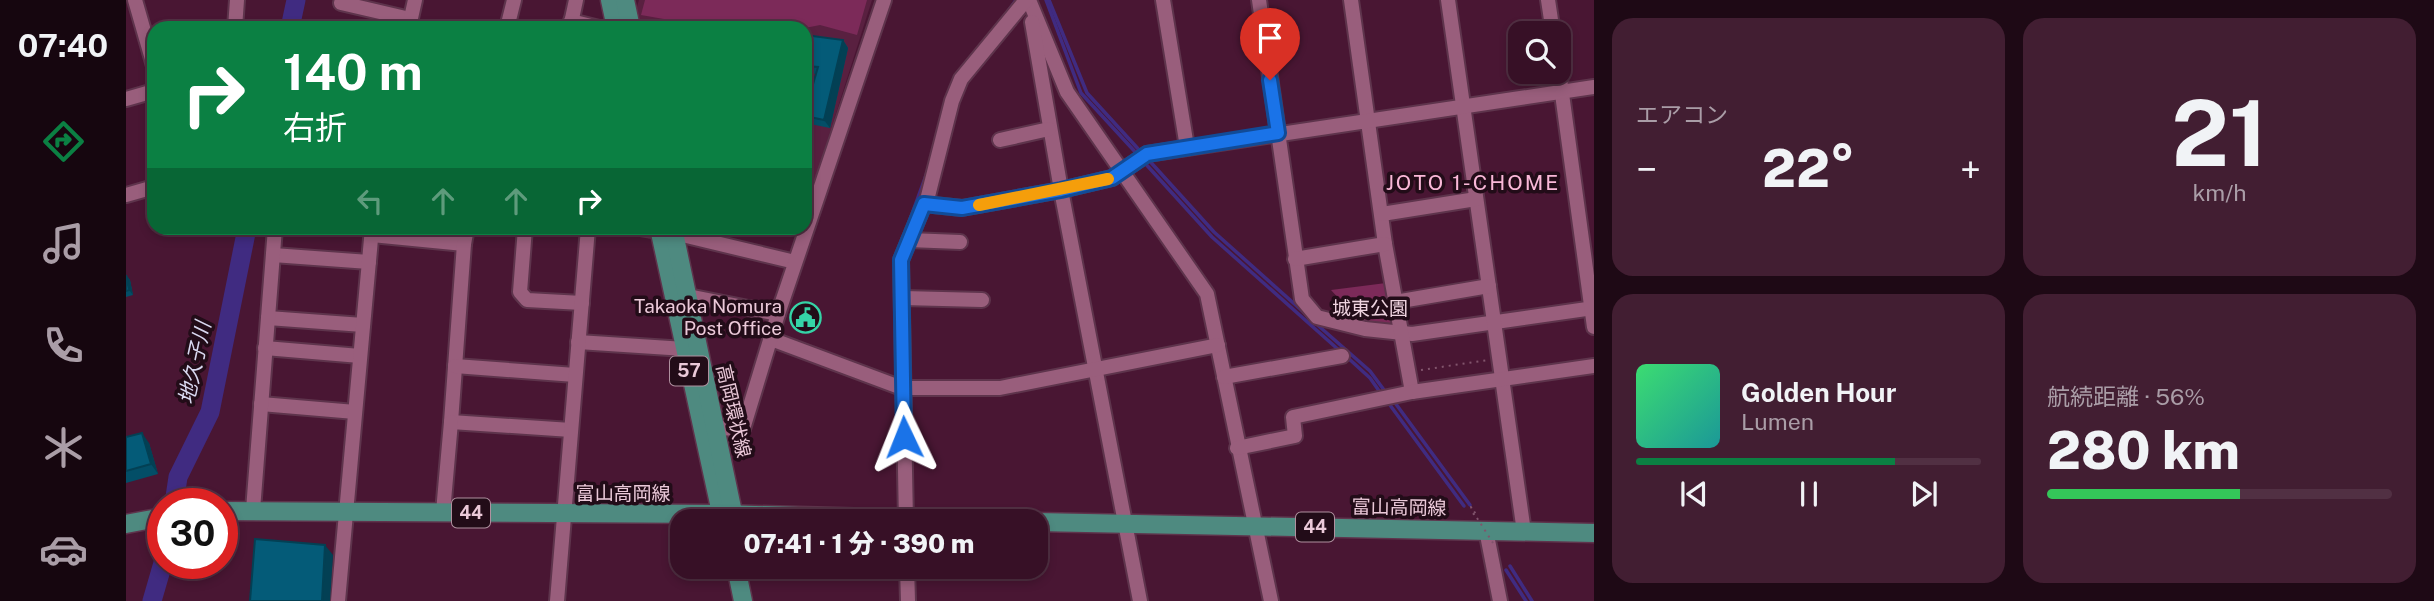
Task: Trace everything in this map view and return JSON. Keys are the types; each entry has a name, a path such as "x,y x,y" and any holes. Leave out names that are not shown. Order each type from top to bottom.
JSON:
{"main road":[{"path":"610,0 614,21"},
{"name":"高岡環状線","path":"667,235 716,428 728,509"},
{"name":"高岡環状線","path":"681,298 685,349 727,509"},
{"name":"富山高岡線","path":"238,510 670,517"},
{"path":"126,524 147,519"},
{"name":"富山高岡線","path":"1048,522 1484,528 1524,532 1594,533"},
{"path":"738,579 743,601"}],"street":[{"path":"135,0 147,41"},
{"path":"410,21 415,0"},
{"path":"510,21 514,0"},
{"path":"571,21 576,0"},
{"path":"812,202 884,0"},
{"path":"1163,0 1187,147"},
{"path":"1259,0 1301,299 1317,317 1365,329 1401,333 1494,323 1592,308"},
{"path":"1351,0 1385,244 1412,392"},
{"path":"1448,0 1524,532"},
{"path":"1548,0 1551,21"},
{"path":"236,21 240,1"},
{"path":"341,3 403,21"},
{"path":"1029,3 1049,129 1140,601"},
{"path":"1029,3 1067,92 1132,165 1207,294 1242,447 1271,601"},
{"path":"905,509 899,387 903,298 901,260 926,204 952,101 961,79 1029,3"},
{"path":"1561,84 1594,327"},
{"path":"926,204 962,208 1061,190 1187,147 1594,87"},
{"path":"126,99 147,93"},
{"path":"1000,140 1049,129"},
{"path":"126,195 147,189"},
{"path":"1382,214 1476,199"},
{"path":"253,510 274,235"},
{"path":"338,601 372,235"},
{"path":"400,235 464,244"},
{"path":"443,512 466,235"},
{"path":"524,235 520,292 527,300 582,303"},
{"path":"556,601 587,235"},
{"path":"686,235 795,262"},
{"path":"716,428 743,429 803,235"},
{"path":"909,240 960,242"},
{"path":"1295,259 1385,244"},
{"path":"273,255 369,262"},
{"path":"1395,302 1489,286"},
{"path":"681,298 778,314"},
{"path":"903,298 982,300"},
{"path":"268,318 363,325"},
{"path":"771,339 899,387 1000,388 1218,345"},
{"path":"578,342 685,349"},
{"path":"265,348 360,356"},
{"path":"1224,377 1342,356"},
{"path":"455,366 575,375"},
{"path":"1242,447 1295,436 1293,417 1412,392 1594,366"},
{"path":"261,404 355,412"},
{"path":"451,422 571,430"},
{"path":"1484,528 1500,601"},
{"path":"907,579 908,601"}],"path":[{"path":"1409,372 1499,358"}],"shaded area":[{"path":"639,0 872,0 812,189 812,21 633,19"}],"green space":[{"path":"645,0 867,0 857,35 820,25 812,27 812,21 675,21 641,15"},
{"name":"城東公園","path":"1386,283 1396,335 1354,332 1351,313 1339,311 1339,303 1342,302 1331,290"}],"building":[{"path":"812,36 843,40 824,120 812,117 812,88 818,67 812,67"},
{"path":"142,433 151,464 126,471 126,437"},
{"path":"255,539 325,545 322,601 250,601"}],"waterway":[{"name":"地久子川","path":"292,21 296,0"},
{"path":"1009,10 1016,0"},
{"path":"1046,0 1081,93 1138,155"},
{"path":"1049,0 1087,93 1141,152"},
{"path":"1146,157 1214,232 1308,316"},
{"path":"1143,161 1212,237 1341,352"},
{"path":"909,222 929,167"},
{"name":"地久子川","path":"176,488 178,477 210,412 246,235"},
{"path":"1313,321 1370,371 1387,394"},
{"path":"1347,357 1370,378 1382,395"},
{"path":"1393,400 1470,505"},
{"path":"1387,401 1464,506"},
{"path":"1510,566 1532,601"},
{"path":"1506,570 1526,601"},
{"name":"地久子川","path":"152,601 158,579"}],"slow traffic":[{"path":"979,205 1108,179"}],"place":[{"name":"Takaoka Nomura Post Office","path":"805,317"}],"district":[{"name":"JOTO 1-CHOME","path":"1473,183"}],"route":[{"path":"904,437 901,260 924,204 962,208 1061,190 1112,178 1147,154 1278,133 1270,80"}]}
